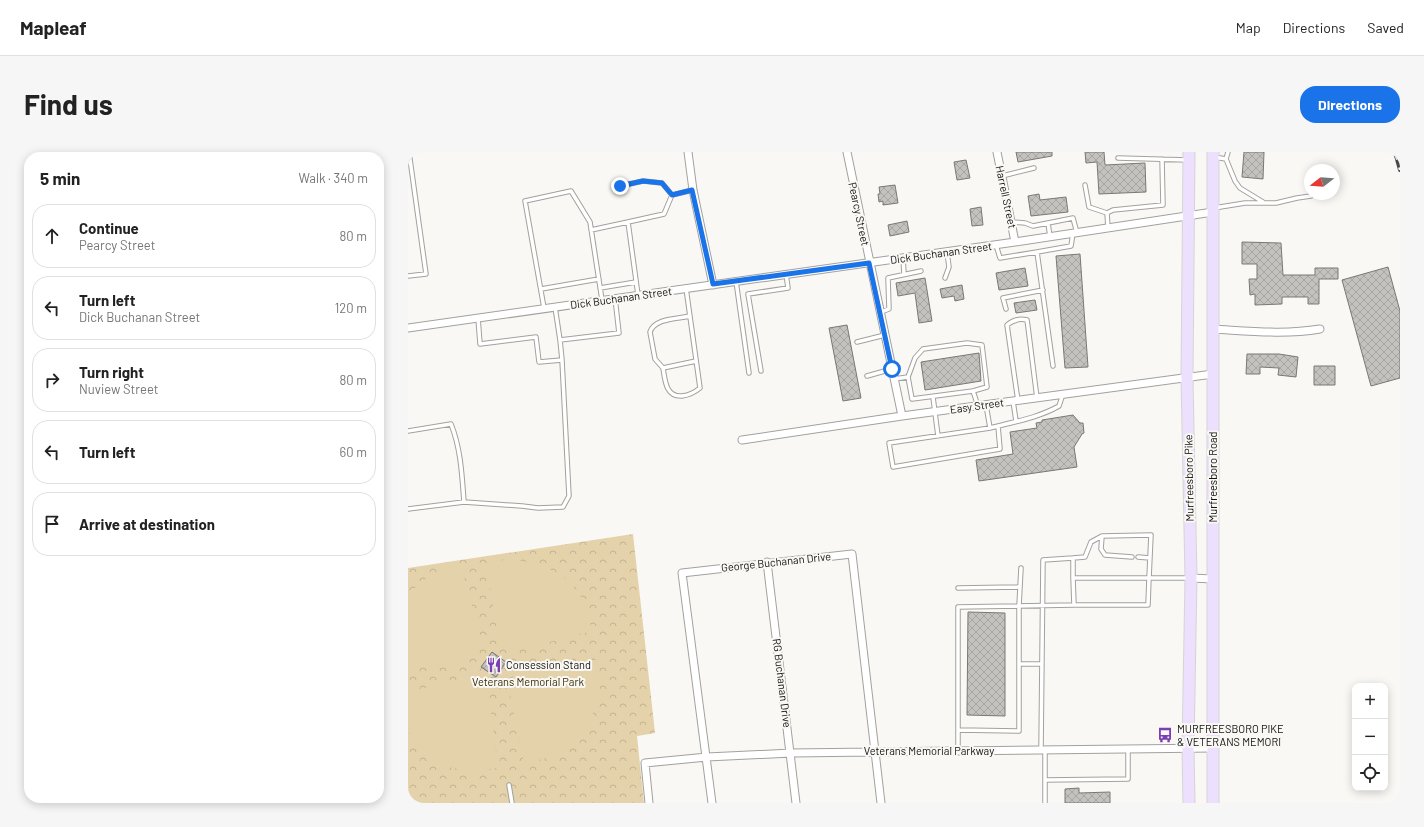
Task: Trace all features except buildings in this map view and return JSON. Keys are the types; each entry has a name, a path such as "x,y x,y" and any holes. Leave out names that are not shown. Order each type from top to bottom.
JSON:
{"main road":[{"name":"Murfreesboro Road","path":"1213,154 1213,803"},
{"name":"Murfreesboro Pike","path":"1189,156 1187,378 1191,578 1188,748 1189,803"}],"street":[{"path":"688,152 692,190 713,284"},
{"name":"Pearcy Street","path":"847,152 902,416"},
{"name":"Harrell Street","path":"997,152 1015,242"},
{"name":"Dick Buchanan Street","path":"408,328 996,245 1188,216 1213,210"},
{"path":"1213,329 1284,333 1320,330"},
{"name":"Easy Street","path":"742,440 902,416 1213,374"},
{"name":"George Buchanan Drive","path":"712,803 682,573 766,562 852,554 880,803"},
{"name":"RG Buchanan Drive","path":"766,562 791,753 796,803"},
{"path":"1191,578 1213,579"},
{"name":"Veterans Memorial Parkway","path":"649,803 645,763 707,757 791,753 1213,748"}],"lane":[{"path":"408,276 426,274 409,152"},
{"path":"1228,152 1226,159 1235,181 1240,188 1265,203"},
{"path":"1213,154 1226,159"},
{"path":"1118,158 1162,159 1189,156"},
{"path":"1085,185 1088,208 1107,213 1113,210 1163,205 1162,159"},
{"path":"1002,176 1034,168"},
{"path":"620,186 643,181 662,183 672,195"},
{"path":"672,195 692,190"},
{"path":"544,308 525,201 571,191 590,222 602,300"},
{"path":"591,230 664,214 672,195"},
{"path":"1213,210 1245,203 1276,203 1304,197"},
{"path":"1107,213 1108,228"},
{"path":"996,245 1000,258 1071,246 1074,233 1073,218 1033,226 1025,223 1011,222"},
{"path":"628,222 638,295"},
{"path":"1048,223 1050,237"},
{"path":"945,278 949,267 947,252"},
{"path":"1037,252 1053,366"},
{"path":"903,258 904,274"},
{"path":"880,313 889,309 888,278 921,271"},
{"path":"761,371 748,294 788,288 786,274"},
{"path":"541,288 599,279"},
{"path":"736,281 749,373"},
{"path":"600,288 636,282"},
{"path":"686,288 690,316 696,361 700,388 694,393 686,396 677,396 671,394 666,386 663,368 655,359 650,332 651,328 659,322 690,316"},
{"path":"1006,309 1003,298 1042,290"},
{"path":"560,340 619,333 615,298"},
{"path":"408,509 464,502 538,508 563,507 569,496 562,360 555,307"},
{"path":"478,318 480,344 536,337 539,362 562,360"},
{"path":"1016,421 1016,401 1008,325 1012,321 1022,318 1027,320 1037,398"},
{"path":"858,342 885,335"},
{"path":"967,343 982,345 987,387 973,391 912,399 908,377 915,358 923,349 967,343"},
{"path":"663,368 696,361"},
{"path":"866,376 892,369"},
{"path":"894,379 908,377"},
{"path":"973,391 978,406"},
{"path":"998,426 1000,450 893,467 889,443 990,428 1048,412 1059,406 1063,394"},
{"path":"933,397 938,436"},
{"path":"986,405 990,428"},
{"path":"408,431 451,424 455,435 462,470 464,502"},
{"path":"958,751 958,607 1042,606 1074,605 1148,605 1151,535 1102,536 1091,542 1085,557 1043,560 1042,606 1042,664 1045,803"},
{"path":"1102,536 1101,549 1105,555 1132,557"},
{"path":"1138,557 1150,558"},
{"path":"1073,558 1074,605"},
{"path":"958,730 1019,731 1021,568"},
{"path":"1073,578 1191,578"},
{"path":"958,588 1020,587"},
{"path":"1019,664 1042,664"},
{"path":"1045,780 1128,779 1128,749"},
{"path":"509,785 512,803"}],"green space":[{"name":"Veterans Memorial Park","path":"633,534 655,733 637,736 644,803 408,803 408,568"},
{"path":"507,559 543,566 563,577 580,595 586,609 592,631 514,651 499,640 486,564"},
{"path":"461,566 482,643 471,659 408,670 408,595 432,575"},
{"path":"596,660 600,679 599,693 592,717 578,737 569,746 546,758 524,763 508,684 519,669"},
{"path":"472,678 488,688 498,768 472,771 452,768 434,759 420,746 408,731 408,692"}],"railway":[{"path":"1395,152 1400,170"}],"place":[{"name":"Consession Stand","path":"494,665"},
{"name":"MURFREESBORO PIKE & VETERANS MEMORI","path":"1165,735"}],"route":[{"path":"620,186 643,181 662,183 672,195 692,190 713,284 869,263 892,369"}]}
